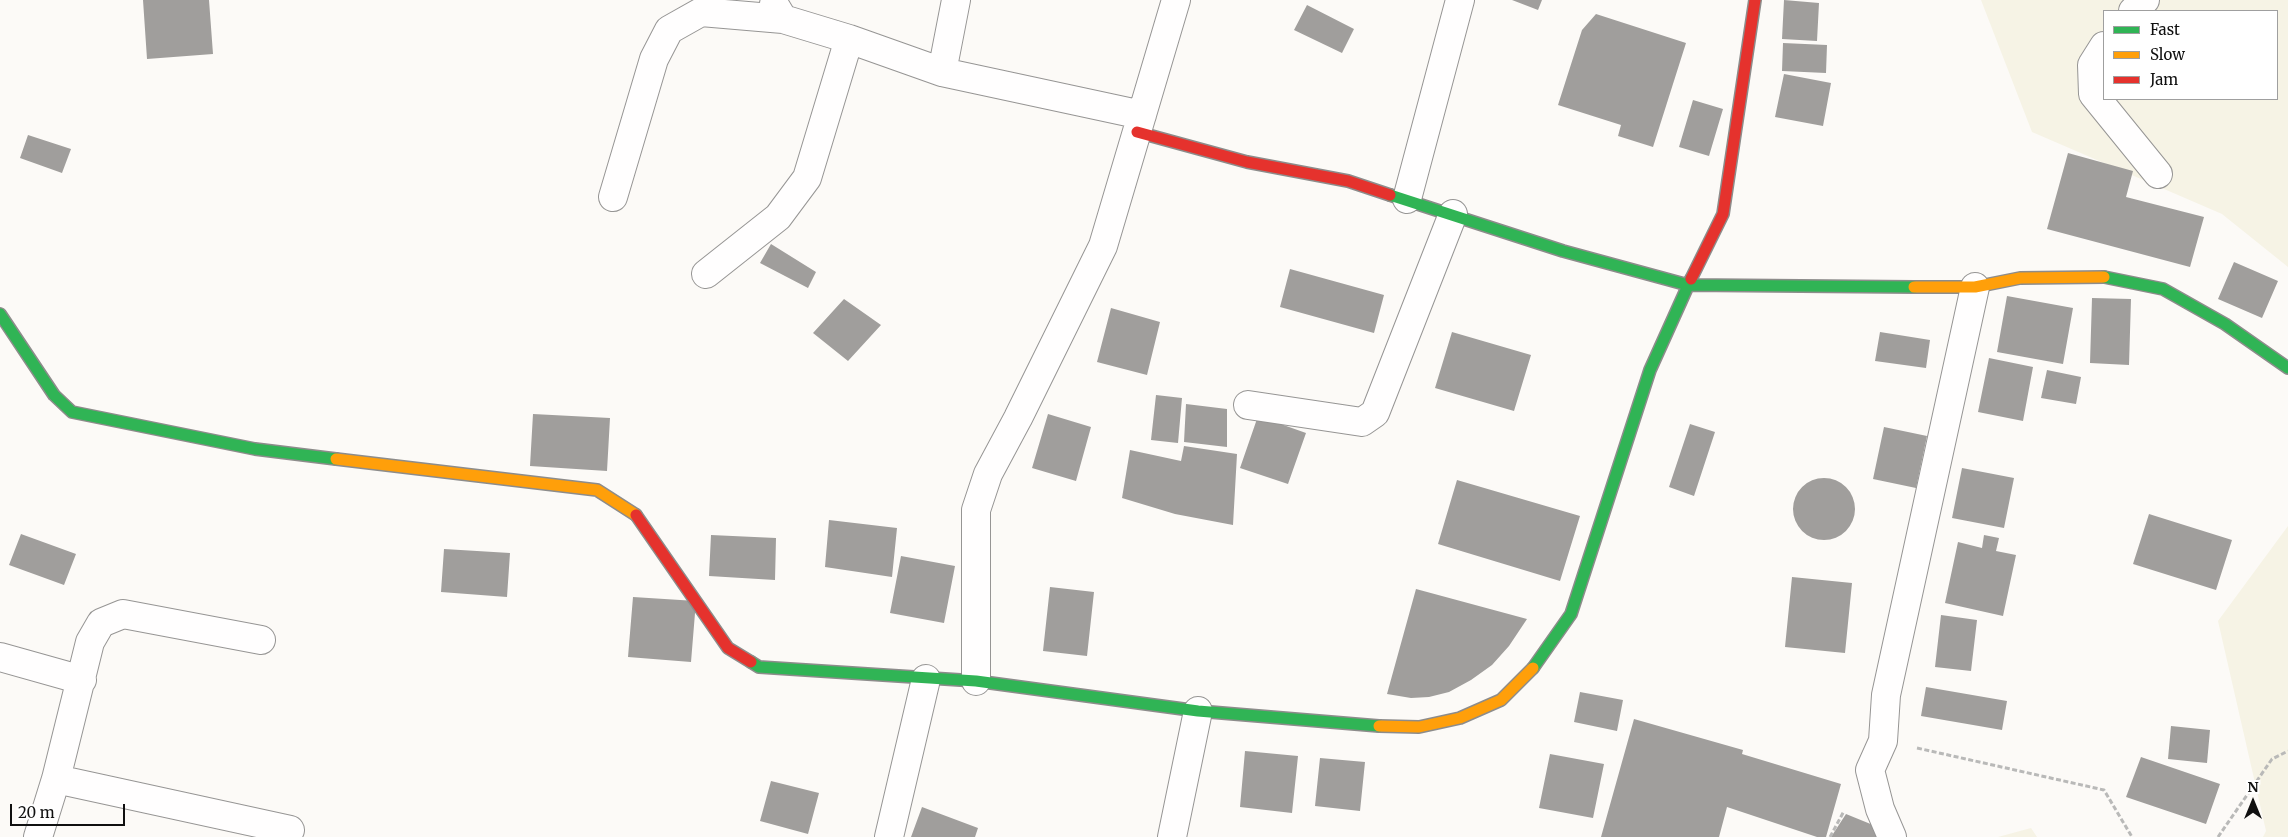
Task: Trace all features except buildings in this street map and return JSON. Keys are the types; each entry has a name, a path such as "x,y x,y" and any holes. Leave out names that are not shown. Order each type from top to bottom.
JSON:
{"street":[{"path":"942,72 956,0"},
{"path":"976,681 976,510 988,474 1018,418 1103,246 1176,0"},
{"path":"1407,199 1460,0"},
{"path":"0,314 54,395 72,412 255,449 597,490 634,512 728,648 759,667 976,681 1198,711 1371,726 1419,727 1460,718 1501,700 1530,672 1571,614 1650,370 1688,285 1723,214 1755,0"},
{"path":"2134,10 2146,0"},
{"path":"613,197 654,59 669,30 701,12 778,9 849,39 942,72 1140,123 1247,162 1348,182 1407,199 1563,251 1688,285 1975,287 2020,278 2098,276 2163,289 2225,324 2288,368"},
{"path":"706,274 778,217 807,178 849,39"},
{"path":"2103,48 2092,65 2093,94 2158,174"},
{"path":"1248,405 1362,422 1375,413 1453,214"},
{"path":"1892,837 1880,809 1870,770 1883,741 1886,695 1975,287"},
{"path":"38,837 56,779 90,642 101,623 123,614 261,640"},
{"path":"0,657 82,680"},
{"path":"888,837 926,679"},
{"path":"1172,837 1198,711"},
{"path":"56,779 290,830"}],"path":[{"path":"1883,741 2104,790 2132,837"},
{"path":"2218,837 2272,759 2288,751"}],"shaded area":[{"path":"1981,0 2288,0 2288,267 2222,214 2032,132"},
{"path":"2288,526 2288,837 2263,837 2266,831 2218,621"},
{"path":"2031,828 2037,837 1998,837"}],"traffic: fast":[{"path":"1390,195 1563,251 1688,285 1914,287"},
{"path":"2104,277 2163,289 2225,324 2288,368"},
{"path":"1533,668 1571,614 1650,370 1691,279"},
{"path":"0,314 54,395 72,412 255,449 336,459"},
{"path":"751,662 759,667 976,681 1198,711 1379,726"}],"traffic: slow":[{"path":"1914,287 1975,287 2020,278 2104,277"},
{"path":"336,459 597,490 636,515"},
{"path":"1379,726 1419,727 1460,718 1501,700 1533,668"}],"traffic: jam":[{"path":"1691,279 1723,214 1755,0"},
{"path":"1137,132 1247,162 1348,181 1390,195"},
{"path":"636,515 728,648 751,662"}]}
